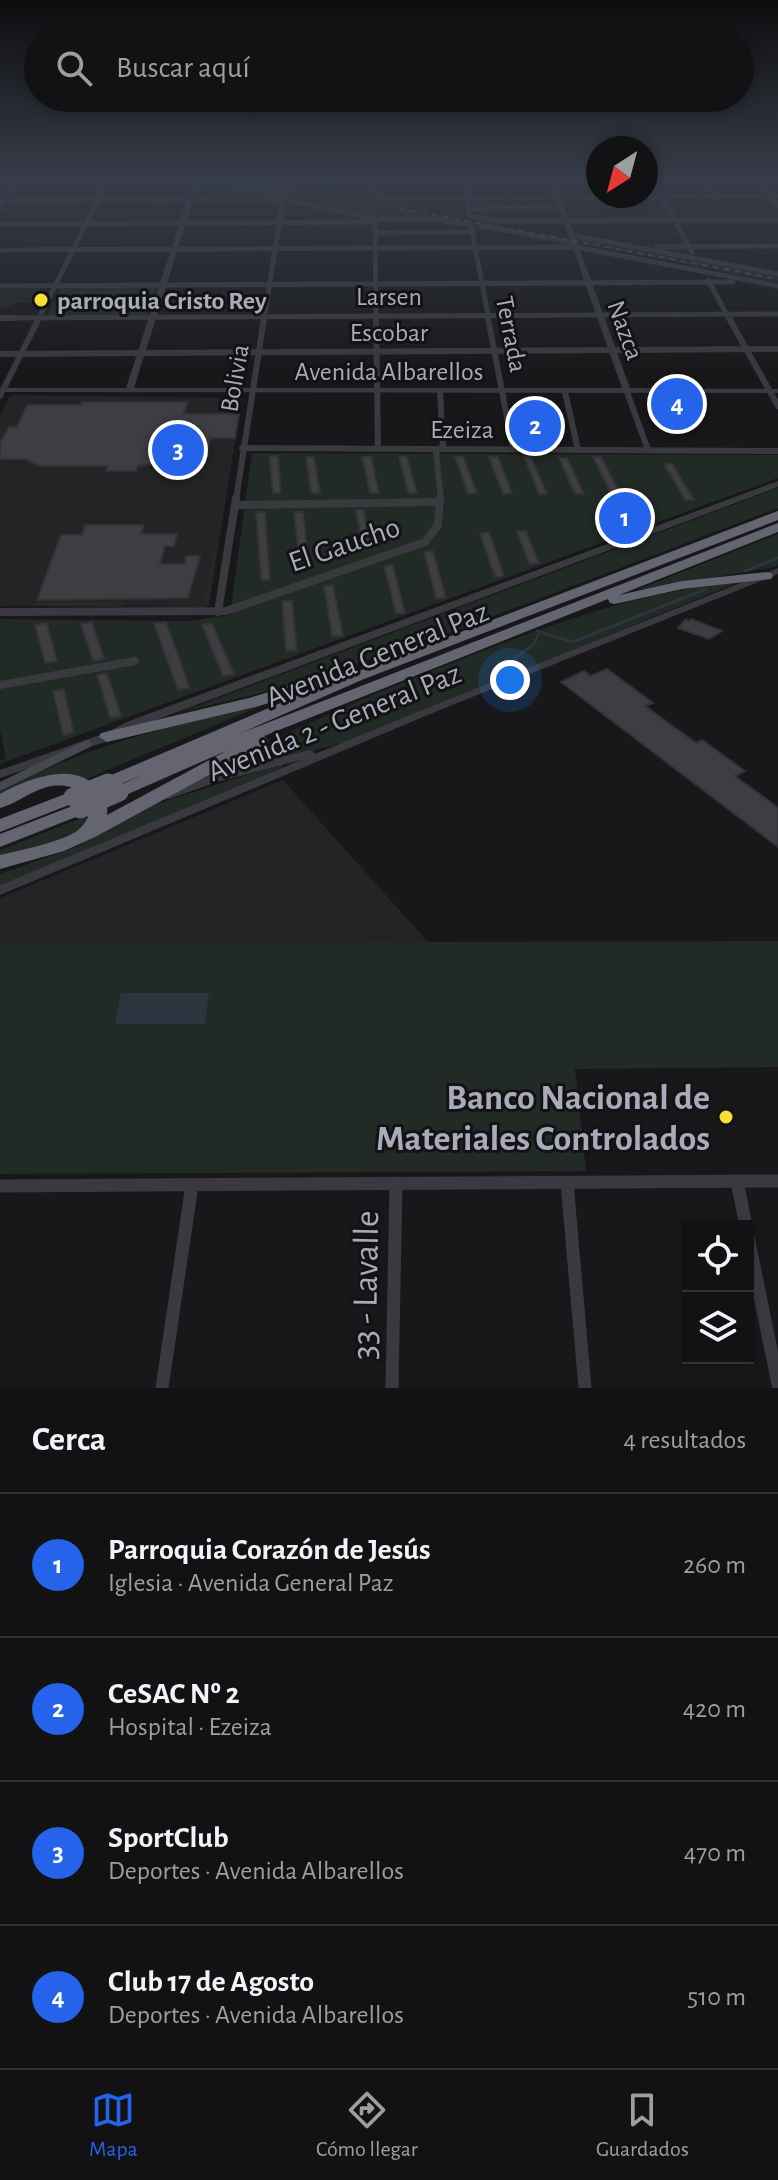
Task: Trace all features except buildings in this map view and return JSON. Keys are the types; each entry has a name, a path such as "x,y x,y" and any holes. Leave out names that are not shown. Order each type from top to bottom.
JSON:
{"highway":[{"name":"Avenida General Paz","path":"0,841 76,803 417,653 778,515"},
{"name":"Avenida General Paz","path":"113,787 778,527"},
{"path":"555,614 682,585 772,573"},
{"path":"107,737 253,702 417,653"},
{"path":"0,871 76,839 347,696"},
{"path":"0,802 27,786 44,781 62,780 85,786 98,799 100,812 93,825 76,839"},
{"name":"Avenida General Paz","path":"0,826 76,803"},
{"path":"0,862 58,846"}],"main road":[{"path":"0,787 86,744"}],"street":[{"path":"2,392 77,243"},
{"path":"130,389 176,243"},
{"name":"Bolivia","path":"218,612 276,243"},
{"path":"377,243 378,449"},
{"name":"Terrada","path":"474,243 513,449"},
{"path":"0,250 475,247 559,243"},
{"name":"Nazca","path":"574,243 648,450"},
{"path":"577,243 778,286"},
{"path":"582,243 636,248 778,274"},
{"path":"687,243 695,258"},
{"path":"636,248 778,246"},
{"path":"703,272 774,391 778,406"},
{"path":"0,286 755,282"},
{"name":"Larsen","path":"0,318 778,314"},
{"name":"Escobar","path":"0,354 778,349"},
{"name":"Avenida Albarellos","path":"2,392 130,389 774,391"},
{"name":"El Gaucho","path":"0,612 218,612 425,542 438,529 436,453 443,445 440,391"},
{"path":"565,392 578,450"},
{"name":"Ezeiza","path":"242,448 778,451"},
{"name":"Avenida General Paz","path":"0,774 107,737 133,724 778,484"},
{"path":"235,505 439,502"},
{"name":"Avenida 2 - General Paz","path":"0,890 356,741 772,573"},
{"path":"0,685 135,661"},
{"path":"135,808 213,779 356,741"},
{"path":"737,1181 745,1220"},
{"path":"0,1186 778,1181"},
{"name":"33 - Lavalle","path":"392,1388 396,1183"},
{"path":"567,1183 585,1388"},
{"path":"162,1388 192,1185"},
{"path":"754,1266 778,1384"}],"shaded area":[{"path":"581,243 598,243 778,276 778,283"},
{"path":"60,287 157,287 147,315 47,316"},
{"path":"0,289 46,289 40,303 16,303 0,308"},
{"path":"9,397 242,398 209,605 0,606 0,416"},
{"path":"252,453 778,455 778,478 0,764 0,760 6,759 0,730 0,619 188,621 230,615","holes":["257,512 265,513 270,580 261,580","166,623 189,688 178,690 155,625","212,623 233,674 223,675 202,626"]},
{"path":"778,488 778,508 446,634 286,687 178,713"},
{"path":"778,534 778,565 775,567 634,591"},
{"path":"214,550 217,550 209,605 204,607 33,606 34,602 203,605"},
{"path":"739,582 353,740 187,784 348,706 518,637 626,603"},
{"path":"268,703 86,779 76,777 0,797 0,791 32,775 98,749"},
{"path":"281,764 284,767 0,885 0,874 76,847 150,806"},
{"path":"283,780 428,942 0,943 0,898"},
{"path":"92,814 70,838 0,857 0,850"},
{"path":"778,941 778,1067 575,1069 586,1171 0,1174 0,943"}],"water":[{"path":"121,993 209,993 205,1024 115,1024"}],"waterway":[{"path":"745,571 778,558"},
{"path":"537,631 573,642 706,589"},
{"path":"515,658 534,644 539,633"}],"railway":[{"path":"584,243 778,279"}],"place":[{"name":"parroquia Cristo Rey","path":"41,300"},
{"name":"Club 17 de Agosto","path":"677,404"},
{"name":"CeSAC Nº 2","path":"535,426"},
{"name":"SportClub","path":"178,450"},
{"name":"Parroquia Corazón de Jesús","path":"625,518"},
{"name":"Banco Nacional de Materiales Controlados","path":"726,1117"}]}
